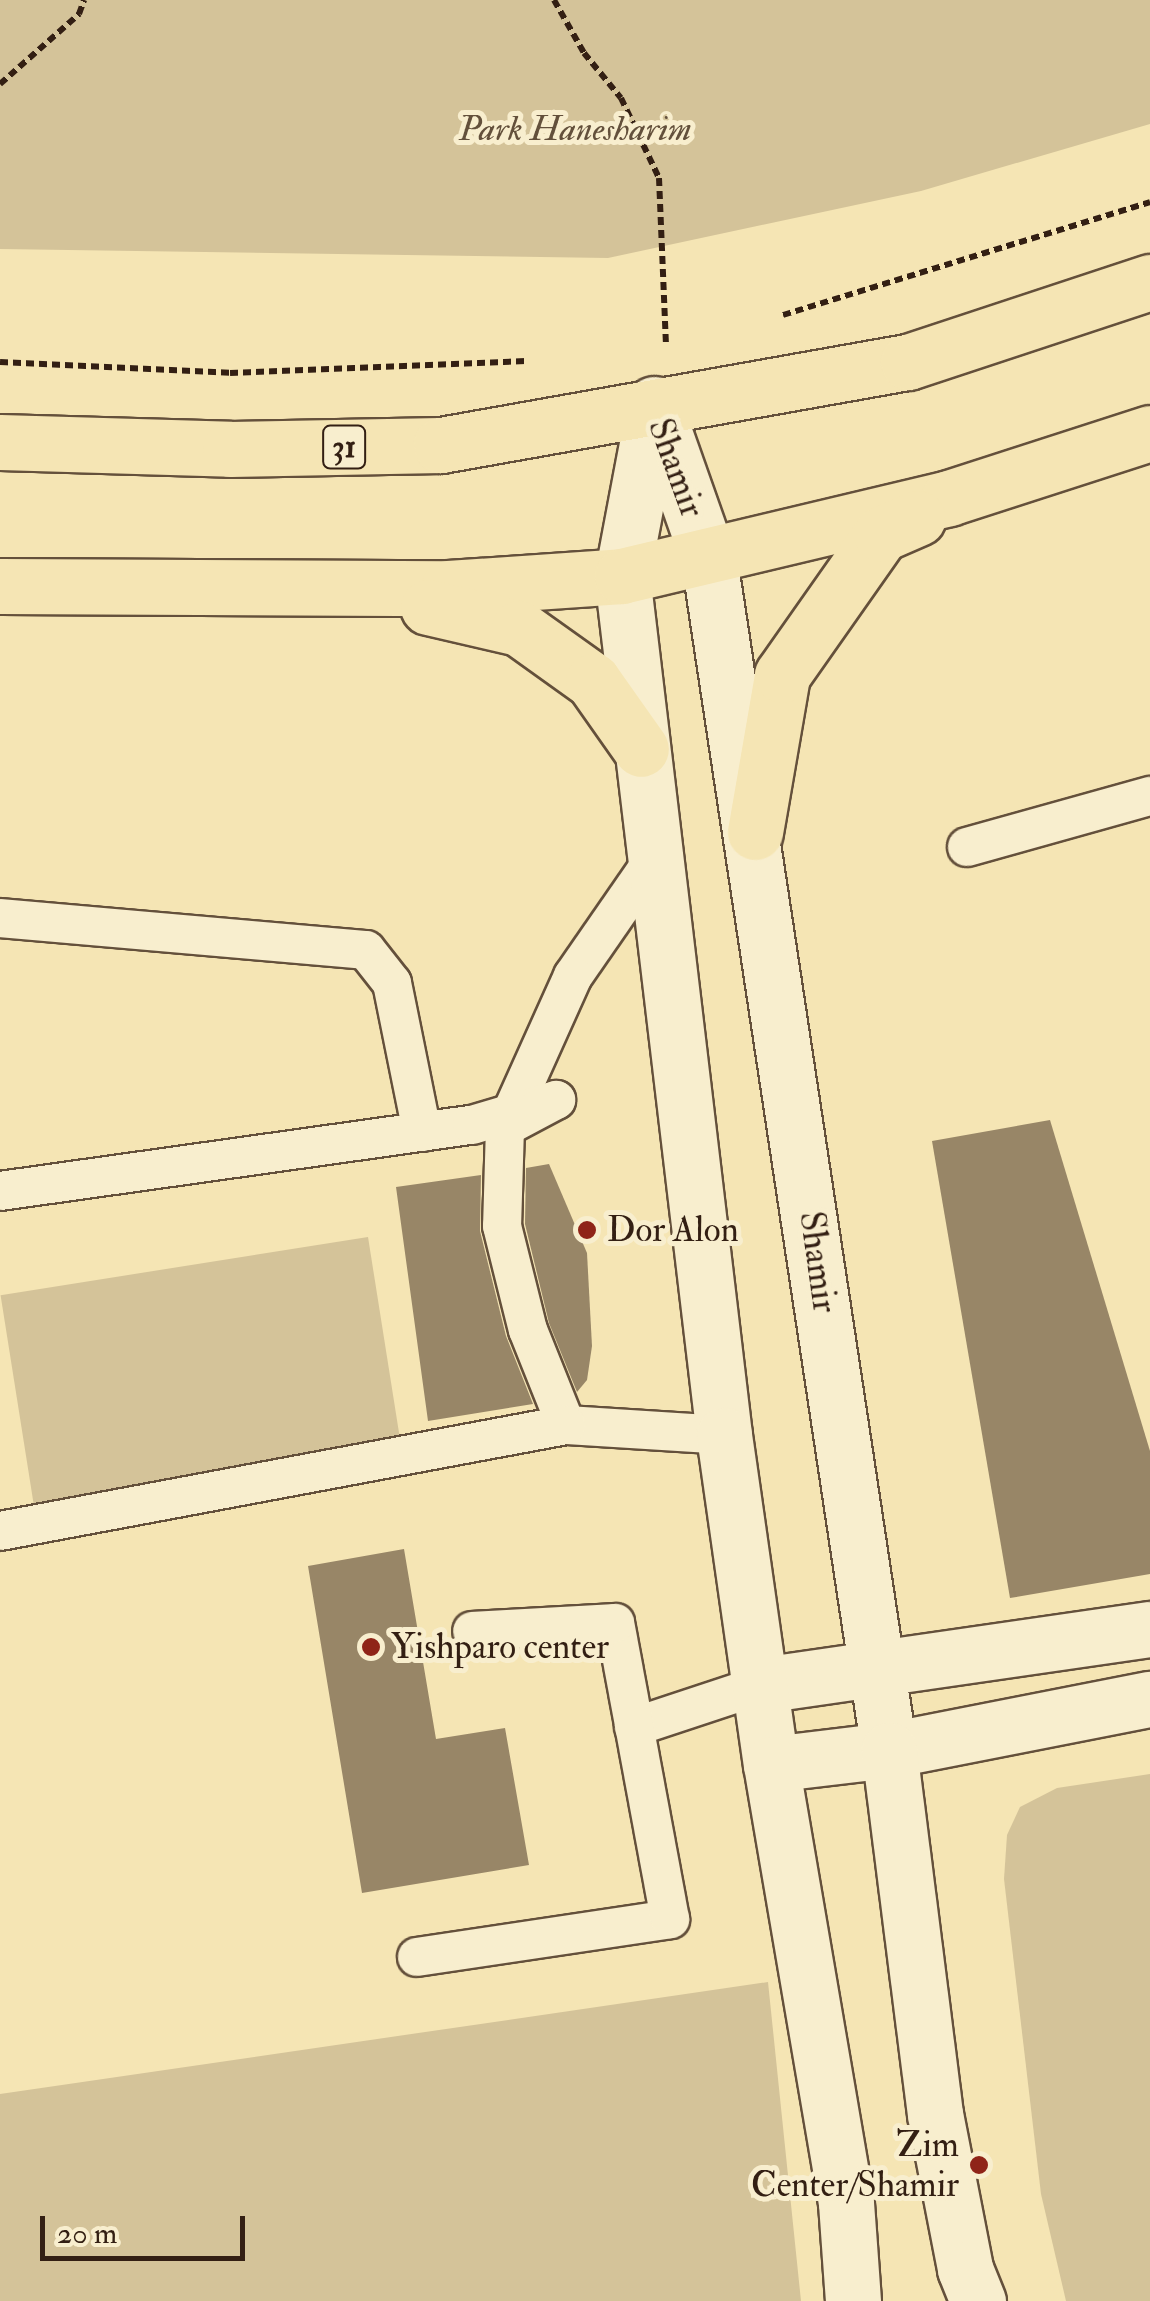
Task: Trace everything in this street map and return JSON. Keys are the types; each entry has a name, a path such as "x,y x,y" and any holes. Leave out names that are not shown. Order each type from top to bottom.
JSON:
{"highway":[{"name":"31","path":"10,441 441,445 654,404 908,362 1150,282"},
{"path":"0,586 352,590 622,576 709,560 1026,473 1150,433"},
{"path":"755,832 782,675 835,592 881,534 1026,473"},
{"path":"352,590 519,628 592,681 642,749"}],"street":[{"name":"Shamir","path":"654,404 709,560 755,832 889,1750 935,2114 964,2269 978,2301"},
{"name":"Shamir","path":"654,404 622,576 652,862 724,1435 771,1764 846,2203 853,2301"},
{"path":"761,1684 1150,1630"},
{"path":"771,1764 889,1750 1150,1699"}],"lane":[{"path":"966,847 1150,796"},
{"path":"566,1425 528,1330 502,1226 506,1127 573,976 652,862"},
{"path":"0,918 366,950 392,982 422,1132"},
{"path":"0,1191 422,1132 556,1100 506,1127"},
{"path":"0,1531 566,1425 724,1435"},
{"path":"417,1957 670,1919 615,1623 472,1631"},
{"path":"634,1727 761,1684"}],"path":[{"path":"0,84 78,14 84,0"},
{"path":"554,0 584,53 621,98 659,178 666,346 654,404"},
{"path":"776,317 1150,202"},
{"path":"647,348 684,341"},
{"path":"0,362 230,373 532,360"}],"green space":[{"name":"Park Hanesharim","path":"0,0 1150,0 1150,124 921,191 608,258 0,249"},
{"path":"368,1237 403,1456 35,1514 1,1295"},
{"path":"1150,1774 1150,2301 1066,2301 1041,2194 1004,1879 1007,1835 1020,1807 1057,1788"},
{"path":"768,1982 801,2301 0,2301 0,2094"}],"building":[{"path":"1050,1120 1150,1451 1150,1574 1010,1598 932,1141"},
{"path":"549,1164 587,1253 592,1346 587,1380 577,1392 549,1323 525,1224 526,1168"},
{"path":"481,1175 480,1231 506,1336 533,1404 428,1421 396,1187"},
{"name":"Yishparo center","path":"404,1549 436,1739 505,1728 529,1865 362,1893 308,1566"}],"place":[{"name":"Dor Alon","path":"587,1230"},
{"name":"Yishparo center","path":"371,1647"},
{"name":"Zim Center/Shamir","path":"979,2165"}]}
